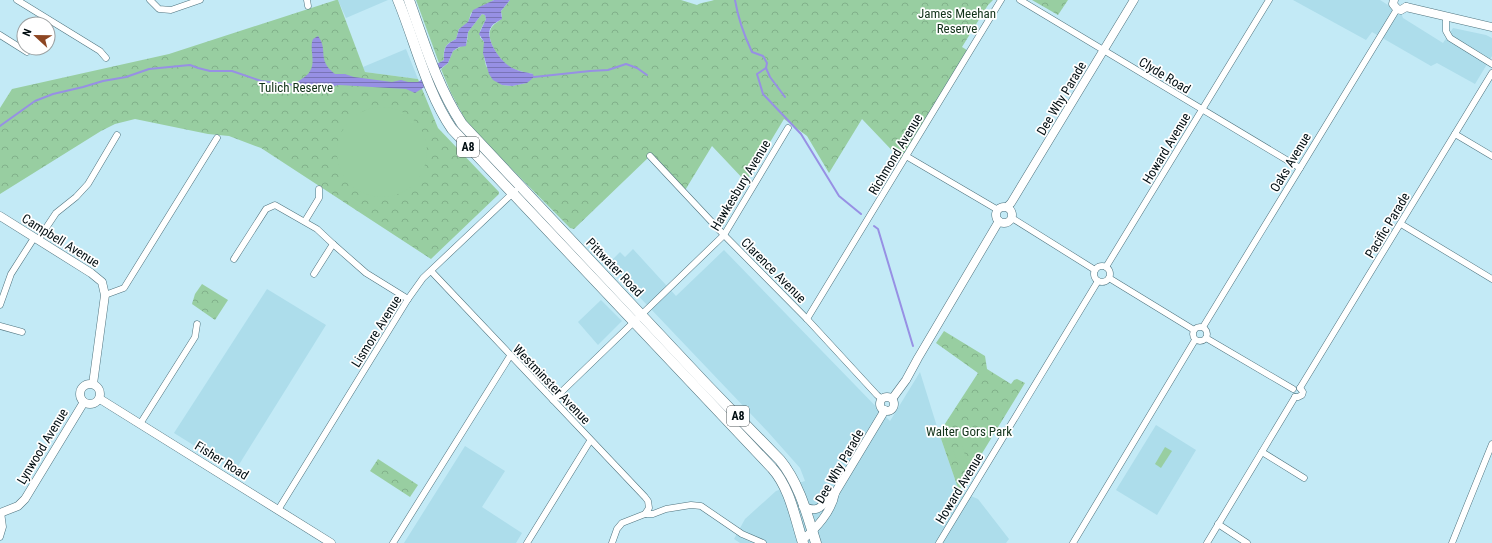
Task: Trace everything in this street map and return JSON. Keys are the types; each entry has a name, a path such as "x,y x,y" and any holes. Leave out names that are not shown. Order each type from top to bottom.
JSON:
{"highway":[{"name":"Pittwater Road","path":"398,0 433,94 442,113 456,134 777,473 788,495 801,542"},
{"name":"Pittwater Road","path":"408,0 442,87 449,103 462,124 708,386 780,460 789,471 798,489 816,543"}],"main road":[{"name":"Dee Why Parade","path":"1007,207 1011,204 1134,0"},
{"path":"1394,0 1396,9 1403,10 1406,4 1446,17 1492,27"},
{"path":"1002,207 1007,207 1011,210 1012,218 1009,222 1005,223 999,221 996,215 998,210 1002,207"},
{"name":"Campbell Avenue","path":"0,216 96,276 102,282 104,295 93,384"},
{"path":"892,399 906,380 999,221"},
{"path":"86,384 93,384 99,388 101,393 100,399 94,404 87,404 80,396 81,390 86,384"},
{"path":"886,397 892,399 894,403 893,408 885,410 880,406 882,399 886,397"},
{"name":"Fisher Road","path":"100,399 278,510 326,542"},
{"name":"Lynwood Avenue","path":"1,512 18,506 25,499 84,402"},
{"name":"Dee Why Parade","path":"801,542 818,526 834,500 835,493 885,410"},
{"path":"803,506 814,510 819,508 835,493"}],"street":[{"path":"17,0 100,51 106,58"},
{"path":"150,0 159,9 171,10 200,0"},
{"name":"Richmond Avenue","path":"807,319 1001,0"},
{"name":"Clyde Road","path":"1020,0 1300,168"},
{"name":"Howard Avenue","path":"1106,267 1269,0"},
{"name":"Oaks Avenue","path":"1203,327 1396,9"},
{"path":"1446,17 1446,31 1450,38 1492,64"},
{"path":"0,35 16,45"},
{"name":"Pacific Parade","path":"1300,388 1492,73"},
{"name":"Hawkesbury Avenue","path":"553,400 724,235 788,128"},
{"path":"1455,134 1492,156"},
{"path":"0,305 12,274 36,239 56,213 88,184 117,135"},
{"path":"104,295 124,288 217,138"},
{"name":"Clarence Avenue","path":"650,156 882,399"},
{"path":"906,156 998,210"},
{"name":"Lismore Avenue","path":"278,510 408,299 423,278 520,186"},
{"path":"304,221 319,198 319,189"},
{"path":"234,259 266,209 275,205 317,228 366,273 408,299"},
{"path":"1012,218 1095,270"},
{"path":"1401,224 1492,278"},
{"path":"314,274 333,244"},
{"path":"1095,270 1100,267 1106,267 1110,273 1109,278"},
{"path":"1095,270 1094,276 1098,281 1105,281 1109,278"},
{"name":"Westminster Avenue","path":"431,271 590,441 645,497 648,501 649,508 645,514"},
{"path":"1109,278 1194,330"},
{"name":"Howard Avenue","path":"939,543 1098,281"},
{"path":"140,424 195,337 197,324"},
{"path":"0,326 22,332"},
{"path":"1194,330 1198,327 1203,327 1208,332 1206,338 1202,341 1195,340"},
{"path":"1073,543 1195,340 1193,335 1194,330"},
{"path":"1206,338 1293,389 1297,387 1300,388 1302,390 1302,395 1298,398 1295,397"},
{"path":"393,543 510,356"},
{"path":"1293,389 1292,393 1295,397"},
{"path":"1206,543 1295,397"},
{"path":"527,543 590,441"},
{"path":"1452,543 1492,444"},
{"path":"1262,452 1304,478"},
{"path":"612,543 619,526 631,519 645,514 653,514 666,509 691,505 701,506 742,534 763,543"},
{"name":"Lynwood Avenue","path":"0,537 3,527 1,512"},
{"path":"1218,524 1247,543"}],"shaded area":[{"path":"338,0 388,0 346,18"},
{"path":"494,0 510,0 501,11 502,19 494,24 490,29 490,39 498,55 509,66 533,74 534,77 527,83 512,86 502,85 493,80 489,74 483,53 484,42 479,34 486,19 485,15 482,14 468,32 466,46 459,47 453,51 448,63 439,70 433,80 415,93 406,89 339,85 305,92 296,89 292,85 309,73 312,67 312,43 313,39 318,36 323,46 326,64 335,74 345,74 354,77 392,82 401,80 418,82 430,74 437,64 444,60 444,52 446,47 449,43 456,39 459,29 468,22 473,10"},
{"path":"1293,0 1380,0 1401,13 1403,18 1443,43 1453,28 1486,35 1492,38 1492,56 1475,84 1437,63 1431,66 1372,32 1366,40"},
{"path":"406,49 418,79 365,72 363,67"},
{"path":"633,249 676,296 724,250 890,421 920,372 959,491 978,499 1009,539 1006,543 740,543 734,539 745,519 776,491 805,481 800,468 768,432 608,264 620,252 625,257"},
{"path":"267,289 326,325 235,471 174,433"},
{"path":"601,300 622,321 598,345 578,322"},
{"path":"1156,425 1196,450 1157,515 1116,490"},
{"path":"465,446 505,471 482,507 522,533 516,543 404,543"}],"green space":[{"name":"Tulich Reserve","path":"338,0 365,72 418,79 438,128 499,192 499,194 431,259 261,148 229,136 208,134 135,119 115,124 101,131 0,194 0,108 12,89 169,54"},
{"path":"416,0 494,0 471,13 468,23 459,29 456,39 446,46 444,60 439,63"},
{"path":"510,0 681,0 697,5 714,0 993,0 988,5 962,47 970,52 903,162 862,119 829,173 807,136 784,119 746,182 712,146 684,192 650,156 574,229 570,228 466,121 451,93 441,69 448,63 453,51 467,43 468,32 482,14 485,15 486,19 480,31 480,37 484,42 484,57 486,66 502,85 512,86 526,83 533,74 511,68 507,65 496,52 490,36 491,28 502,18 501,11"},
{"name":"James Meehan Reserve","path":"1032,0 1068,0 1058,15"},
{"path":"382,107 399,110 414,120 424,135 427,152 424,169 414,184 399,194 382,197 365,194 350,184 340,169 337,152 340,135 350,120 365,110"},
{"path":"202,284 228,300 215,320 192,304 195,294"},
{"name":"Walter Gors Park","path":"944,331 985,356 987,369 1011,384 1017,379 1025,383 959,491 939,433 978,373 936,343"},
{"path":"962,446 968,464 959,467 953,449"},
{"path":"1165,447 1172,451 1161,468 1155,464"},
{"path":"378,459 418,485 410,497 370,471"}],"waterway":[{"path":"735,0 746,39 752,52 763,56 767,63 766,68 757,74 763,94 801,134 839,196 861,214"},
{"path":"534,77 608,70 626,64 637,68 647,75"},
{"path":"0,126 35,101 53,94 103,81 126,77 149,69 190,65 210,71 232,71 261,81 294,85"},
{"path":"766,68 770,77 785,97"},
{"path":"874,226 878,229 913,346"}]}
